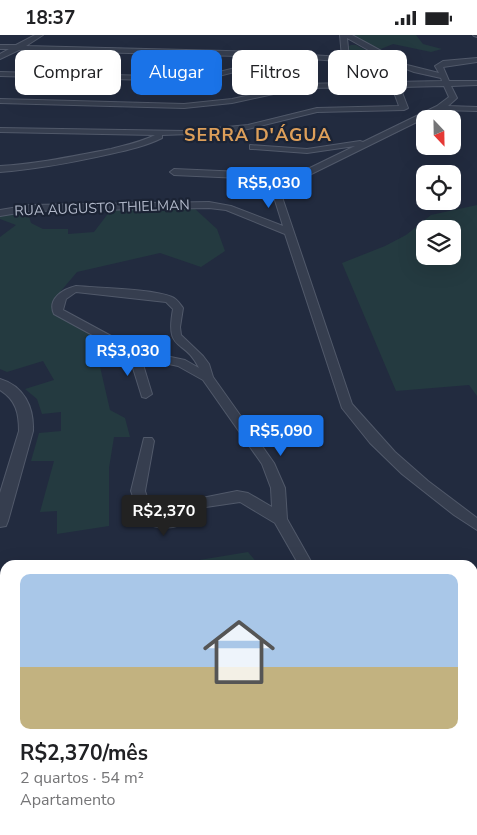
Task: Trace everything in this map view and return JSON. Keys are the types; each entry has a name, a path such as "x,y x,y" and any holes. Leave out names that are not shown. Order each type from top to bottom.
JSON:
{"street":[{"path":"0,57 40,35"},
{"path":"344,50 345,35 374,50"},
{"path":"344,47 352,43 362,44"},
{"path":"0,47 232,55"},
{"path":"477,60 443,63 439,66 453,98 440,108 279,188 277,194 346,405 362,427 394,460 420,483 477,525"},
{"path":"407,66 444,80"},
{"path":"0,74 189,79 232,71"},
{"path":"407,83 444,80 477,83"},
{"path":"0,101 184,106 232,101 301,86 328,85"},
{"path":"0,129 164,134 225,130 317,110 404,108 399,95"},
{"path":"440,108 477,109"},
{"path":"0,169 50,164 96,155 141,144 164,134"},
{"path":"253,147 307,151 372,141"},
{"path":"174,171 242,175 279,188"},
{"name":"RUA AUGUSTO THIELMAN","path":"0,213 30,209 209,205 228,208 288,232"},
{"path":"207,377 207,370 198,356 176,336 175,327 178,308 170,300 160,297 76,289 67,291 63,296 57,309 58,313 134,353 182,363 207,377 261,450 268,463 278,488 280,519 303,560"},
{"path":"134,353 146,394"},
{"path":"0,384 9,388 20,398 27,418 26,431 0,521"},
{"path":"148,441 138,491 144,507 154,521 162,523 173,522 182,519 202,503 236,496 243,497 257,504 280,519"}],"green space":[{"path":"354,35 416,35 423,44 442,49 431,52 393,44 381,49 353,38"},
{"path":"356,45 365,50 349,50 349,46"},
{"path":"477,205 477,396 469,385 396,391 342,263 385,246 406,235 416,227 416,265 461,265 461,220 425,220 431,215"},
{"path":"113,207 194,208 217,229 225,251 201,267 160,253 77,272 55,298 53,312 92,332 110,410 125,418 130,437 114,437 109,468 109,526 57,534 57,511 40,512 54,461 31,461 39,433 61,431 61,412 42,414 37,399 25,389 54,380 43,361 7,372 0,369 0,237 16,225 0,219 0,216 28,213 31,223 43,229 68,229 68,234 94,232"},
{"path":"248,552 255,560 199,560"}],"district":[{"name":"SERRA D'ÁGUA","path":"258,135"}]}
